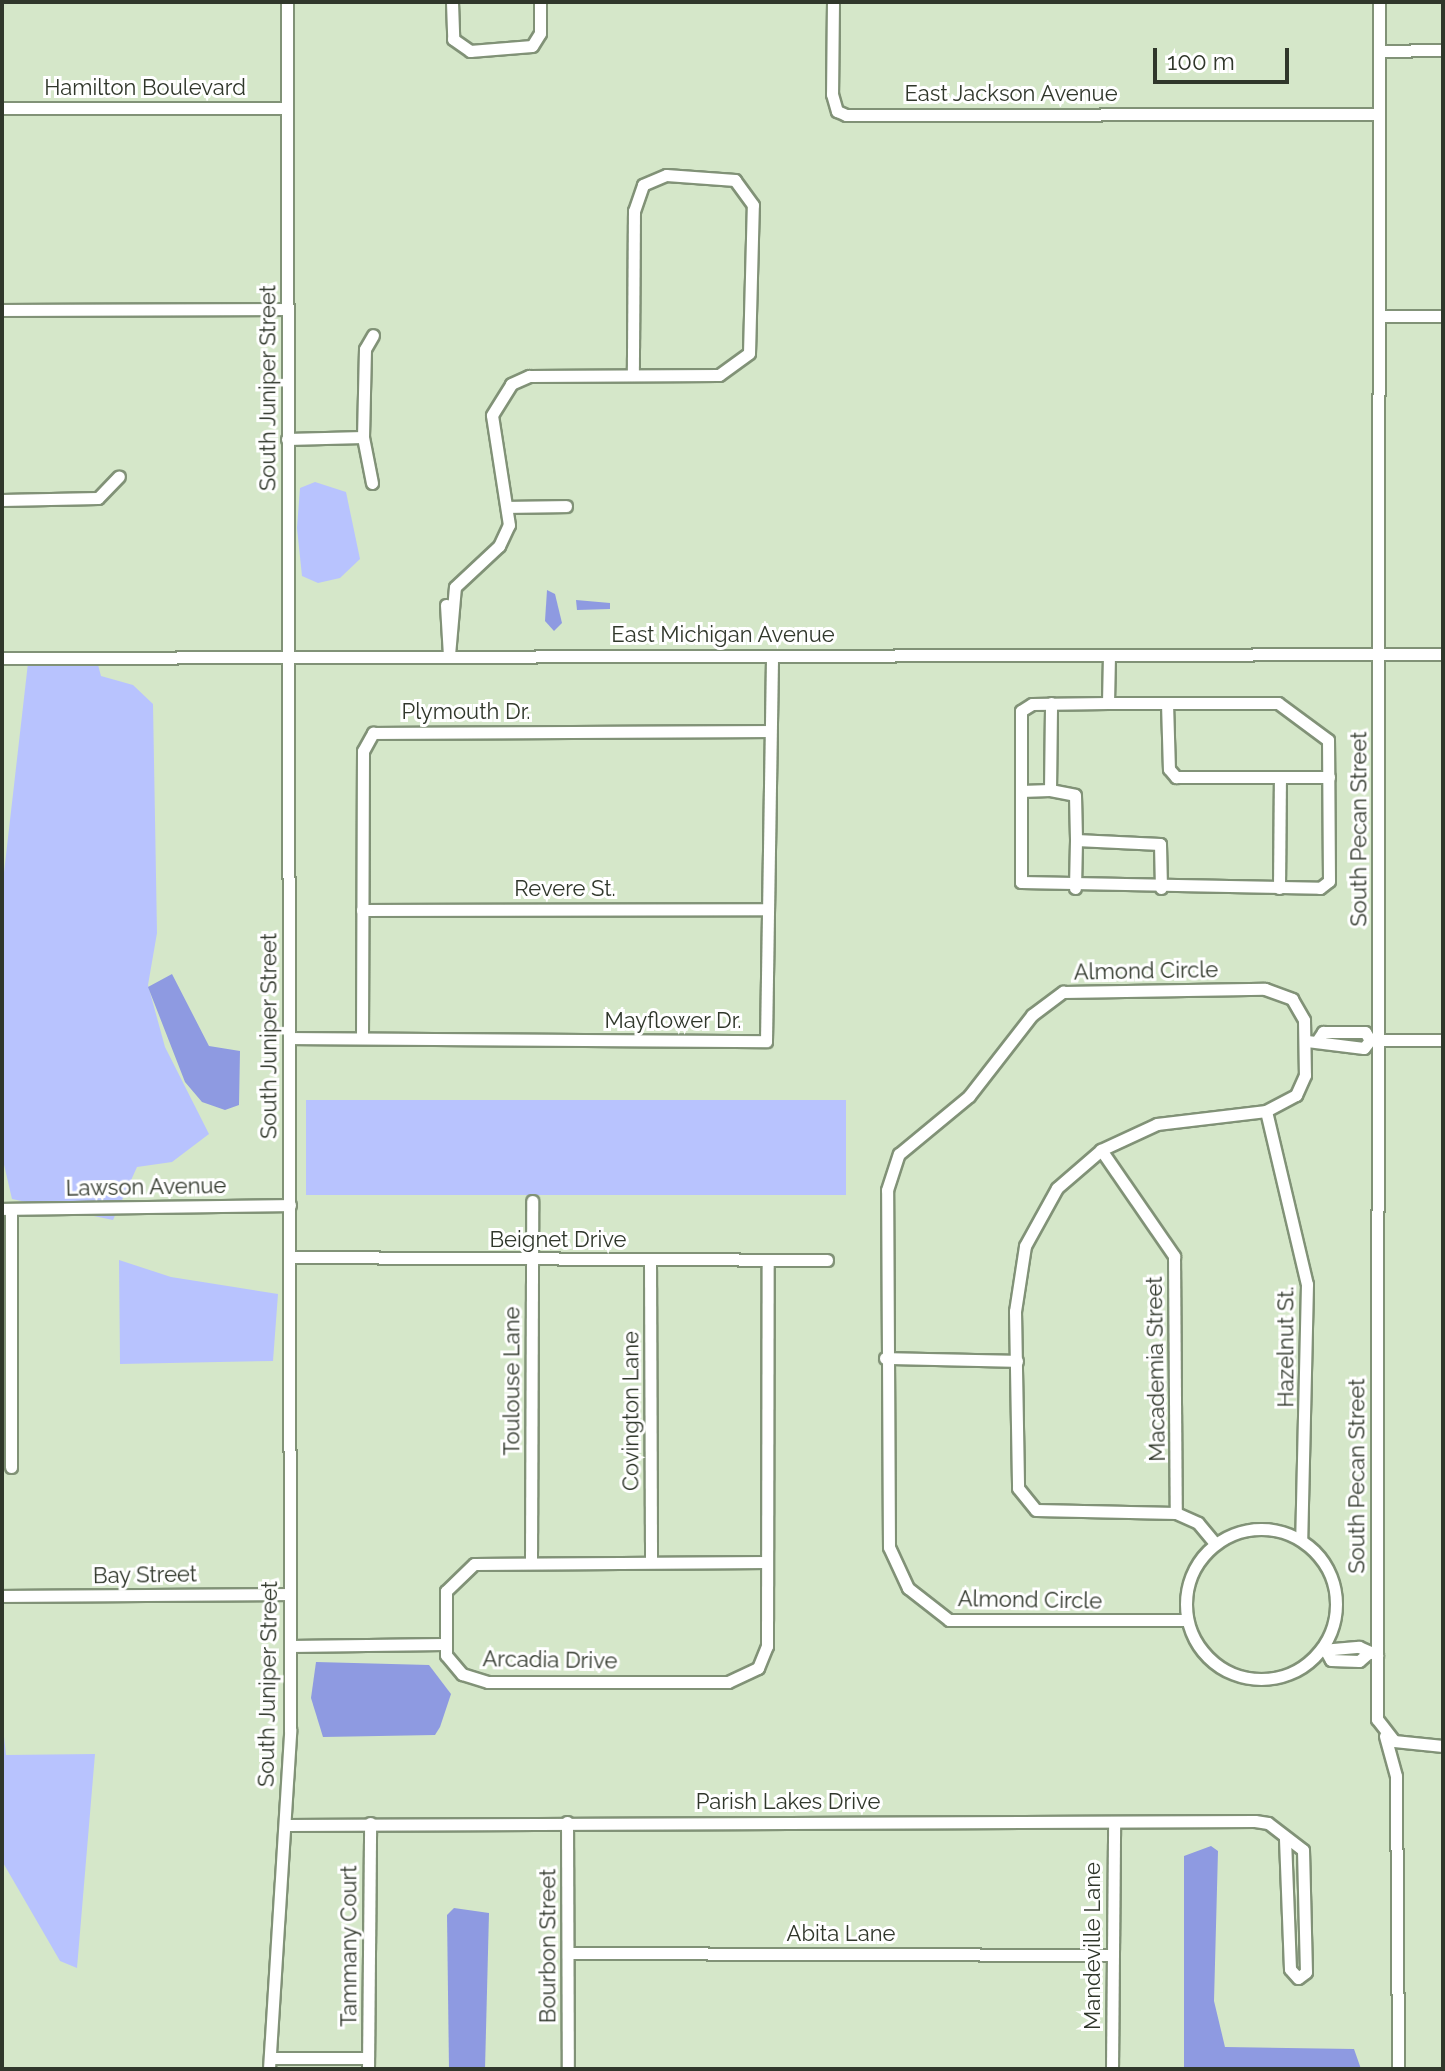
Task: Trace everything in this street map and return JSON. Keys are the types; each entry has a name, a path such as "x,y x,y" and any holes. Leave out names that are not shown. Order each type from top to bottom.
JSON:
{"street":[{"name":"South Juniper Street","path":"270,2063 285,1825 290,1646 287,2"},
{"path":"452,2 453,39 470,51 532,46 540,33 540,2"},
{"name":"East Jackson Avenue","path":"833,2 837,111 1378,114"},
{"name":"South Pecan Street","path":"1379,2 1379,655 1372,1655 1377,1719 1385,1736"},
{"path":"1379,51 1443,50"},
{"name":"Hamilton Boulevard","path":"2,108 287,108"},
{"path":"449,655 455,587 499,546 508,507 492,415 511,384 529,376 633,373 719,375 749,353 753,205 735,180 666,175 643,185 634,211 633,373"},
{"path":"2,310 288,309"},
{"path":"1379,316 1443,316"},
{"path":"372,483 363,437 365,349 373,335"},
{"path":"287,439 363,437"},
{"path":"2,500 98,498 119,476"},
{"path":"508,507 566,506"},
{"name":"East Michigan Avenue","path":"2,658 1443,654"},
{"path":"1108,703 1109,655"},
{"name":"Mayflower Dr.","path":"289,1038 766,1041 772,656"},
{"path":"1050,790 1051,703"},
{"path":"1051,703 1108,703 1278,703 1328,740 1329,881 1320,888 1075,888 1021,882 1021,711 1051,703"},
{"path":"1167,703 1169,769 1176,777 1329,777"},
{"name":"Plymouth Dr.","path":"362,1038 363,751 373,733 770,731"},
{"path":"1279,888 1280,777"},
{"path":"1021,791 1050,790 1075,795 1075,888"},
{"path":"1076,840 1160,844 1161,888"},
{"name":"Revere St.","path":"362,910 768,909"},
{"name":"Almond Circle","path":"1183,1620 949,1620 908,1588 889,1547 885,1358 887,1190 899,1154 969,1096 1032,1015 1063,992 1093,987 1265,989 1292,999 1312,1041"},
{"path":"1215,1543 1198,1523 1176,1513 1036,1510 1018,1488 1017,1361 1025,1246 1057,1188 1101,1150 1157,1124 1266,1111 1296,1095 1312,1041 1323,1032 1365,1032 1374,1040 1443,1040"},
{"name":"Hazelnut St.","path":"1266,1111 1307,1284 1301,1540"},
{"name":"Macademia Street","path":"1101,1150 1174,1256 1176,1513"},
{"name":"Toulouse Lane","path":"531,1561 532,1201"},
{"name":"Lawson Avenue","path":"7,1209 290,1205"},
{"path":"7,1209 11,1467"},
{"name":"Beignet Drive","path":"289,1257 827,1260"},
{"name":"Covington Lane","path":"650,1260 651,1562"},
{"name":"Arcadia Drive","path":"444,1644 462,1674 488,1682 739,1681 758,1668 767,1646 768,1260"},
{"path":"885,1358 1017,1361"},
{"path":"1324,1650 1338,1606 1328,1567 1301,1540 1248,1529 1215,1543 1197,1564 1183,1620 1206,1655 1241,1678 1276,1677 1324,1650 1359,1647 1372,1655"},
{"path":"290,1646 444,1644 444,1602 457,1573 483,1561 767,1562"},
{"name":"Bay Street","path":"2,1596 289,1594"},
{"path":"1398,2069 1396,1776 1385,1736 1443,1746"},
{"name":"Parish Lakes Drive","path":"285,1825 1255,1821 1285,1837"},
{"name":"Bourbon Street","path":"567,1822 568,2069"},
{"name":"Tammany Court","path":"368,2063 370,1823"},
{"name":"Mandeville Lane","path":"1112,2069 1114,1823"},
{"path":"1285,1837 1306,1862 1306,1972 1298,1978 1290,1969 1285,1837"},
{"name":"Abita Lane","path":"568,1953 1113,1955"},
{"path":"270,2063 368,2063"}],"shaded area":[{"path":"315,482 346,492 360,559 340,578 318,583 302,576 297,528 300,488"},
{"path":"547,590 555,594 562,623 554,631 545,621"},
{"path":"576,600 610,603 610,609 577,610"},
{"path":"97,661 101,676 133,685 153,704 157,933 148,985 165,1047 209,1134 172,1162 137,1167 113,1220 12,1199 2,1156 2,890 28,663"},
{"path":"172,974 209,1046 240,1051 239,1105 225,1110 202,1102 185,1082 148,987"},
{"path":"306,1100 846,1100 846,1195 306,1195"},
{"path":"119,1260 171,1277 278,1294 273,1361 120,1364"},
{"path":"316,1662 429,1665 451,1694 440,1727 435,1735 323,1737 311,1698"},
{"path":"2,1718 6,1755 95,1754 77,1968 60,1961 2,1861"},
{"path":"1211,1846 1218,1851 1214,2001 1225,2047 1354,2049 1361,2069 1184,2069 1184,1856"},
{"path":"454,1908 489,1913 485,2069 449,2069 447,1915"}]}
